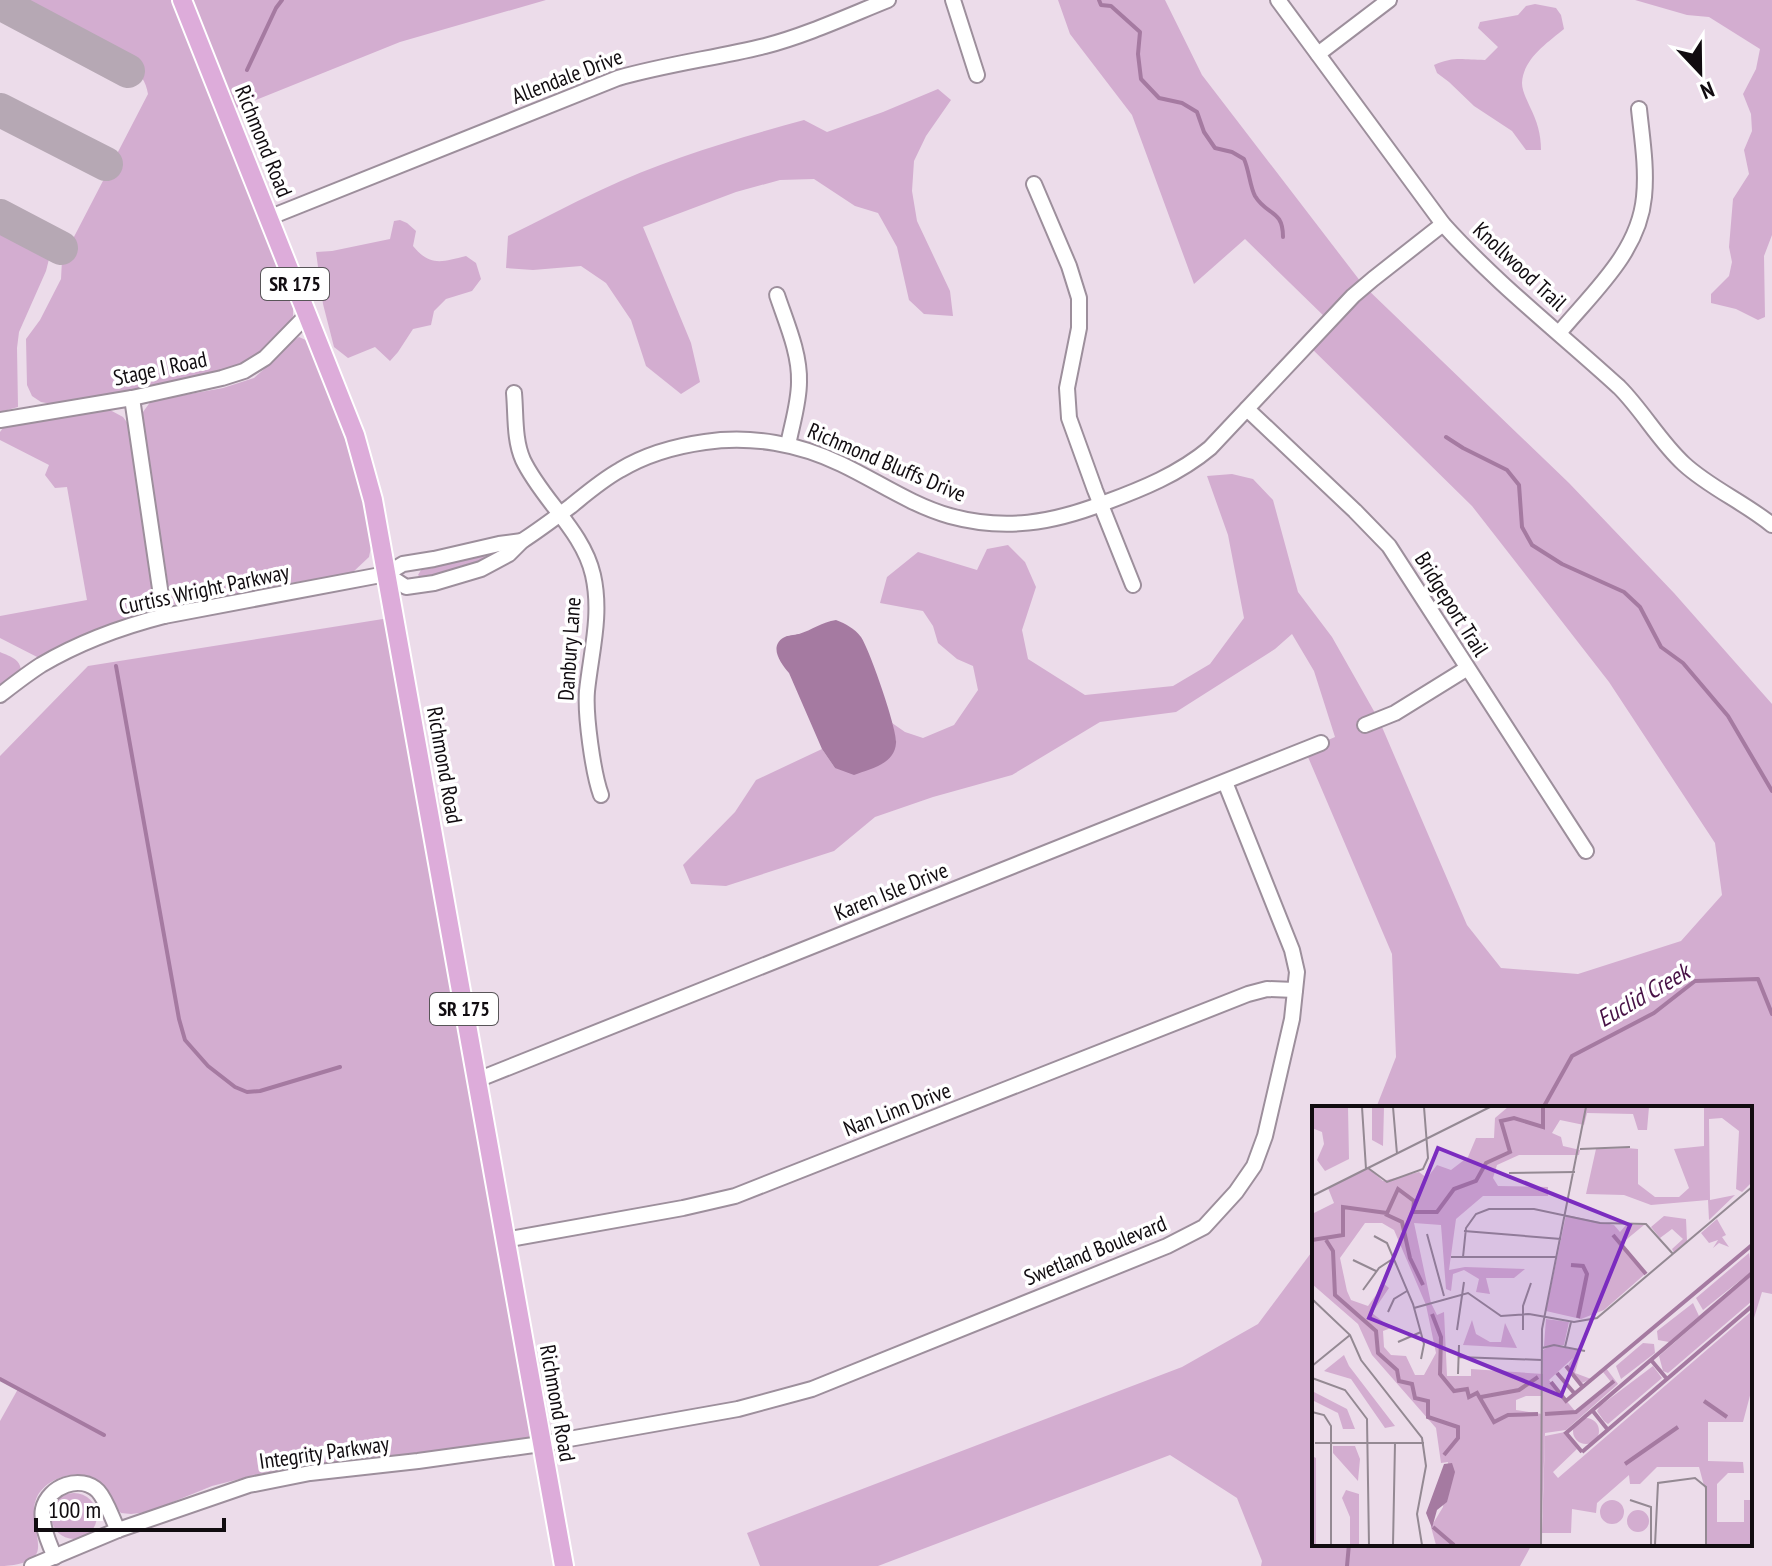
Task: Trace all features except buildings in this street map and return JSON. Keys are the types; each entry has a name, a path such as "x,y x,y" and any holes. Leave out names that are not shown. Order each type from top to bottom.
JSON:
{"main road":[{"name":"Richmond Road","path":"182,0 355,435 373,500 564,1566"}],"street":[{"name":"Allendale Drive","path":"268,218 618,78 669,64 767,45 888,0"},
{"path":"953,0 977,75"},
{"name":"Knollwood Trail","path":"1278,0 1443,224 1490,273 1636,405 1683,463 1772,525"},
{"path":"1318,54 1389,0"},
{"path":"1559,333 1621,259 1636,231 1644,195 1639,109"},
{"path":"1034,184 1077,289 1080,307 1067,388 1067,405 1075,439 1133,585"},
{"name":"Richmond Bluffs Drive","path":"386,574 406,587 434,583 481,569 509,554 522,541 621,469 665,451 706,441 758,440 788,445 839,463 921,505 964,519 996,523 1036,522 1069,516 1154,484 1197,459 1353,296 1443,224"},
{"path":"777,295 799,371 798,395 788,445"},
{"name":"Stage I Road","path":"0,420 132,398 244,371 265,358 307,315"},
{"name":"Danbury Lane","path":"514,393 520,453 587,557 595,586 596,632 587,703 601,795"},
{"path":"132,398 164,616"},
{"name":"Bridgeport Trail","path":"1247,409 1389,546 1586,851"},
{"name":"Curtiss Wright Parkway","path":"0,695 38,667 72,648 135,624 386,574 403,564 522,541"},
{"path":"1365,725 1395,713 1466,669"},
{"name":"Karen Isle Drive","path":"477,1080 1321,743"},
{"name":"Swetland Boulevard","path":"541,1444 738,1409 812,1389 1167,1246 1204,1227 1236,1192 1260,1151 1289,1034 1297,972 1292,950 1225,782"},
{"name":"Nan Linn Drive","path":"505,1240 735,1196 1248,994 1267,989 1295,990"},
{"name":"Integrity Parkway","path":"32,1566 118,1530 249,1485 310,1473 541,1444"},
{"path":"55,1557 42,1512 48,1496 60,1488 73,1483 88,1485 99,1492 118,1530"}],"shaded area":[{"path":"1,0 171,0 293,303 293,316 283,333 242,367 202,379 51,404 32,396 27,385 26,339 40,320 61,279 62,260 148,94 142,78 131,65"},
{"path":"182,0 546,0 400,42 226,112"},
{"path":"1058,0 1165,0 1202,75 1364,286 1569,483 1674,593 1772,704 1772,1294 1762,1292 1752,1324 1752,1106 1377,1106 1396,1057 1392,954 1305,750 1335,737 1314,671 1292,634 1275,649 1176,712 1100,722 1012,775 875,817 834,851 726,886 691,884 683,865 735,812 756,780 822,749 835,768 896,743 892,723 905,732 923,738 954,725 978,690 973,666 957,659 938,643 933,626 923,611 880,603 887,577 918,552 977,570 987,549 1008,545 1025,562 1036,587 1022,630 1028,659 1085,695 1173,686 1210,664 1244,618 1228,535 1207,476 1232,474 1253,479 1273,500 1298,592 1332,637 1379,720 1467,925 1501,968 1578,974 1681,941 1722,895 1715,843 1609,682 1472,506 1307,344 1328,320 1245,239 1194,284 1132,115 1070,34"},
{"path":"1635,0 1772,0 1772,235 1764,256 1765,317 1758,320 1736,309 1711,303 1711,294 1729,276 1732,262 1729,247 1733,199 1749,174 1744,150 1752,131 1751,114 1743,94 1756,69 1760,49 1709,17 1687,15"},
{"path":"1535,4 1556,8 1564,29 1537,52 1523,74 1523,89 1537,123 1541,144 1541,150 1526,150 1512,131 1474,106 1437,73 1434,65 1453,59 1485,60 1498,47 1478,28 1480,22 1518,15 1526,6"},
{"path":"938,89 951,100 926,136 914,161 912,191 917,221 950,291 953,316 924,314 909,300 897,247 878,213 855,206 814,179 780,180 736,192 643,227 691,343 700,382 681,394 646,366 631,320 606,283 581,266 533,270 506,268 508,236 650,169 701,150 804,120 827,132"},
{"path":"400,220 416,231 413,246 419,253 437,261 466,256 476,263 481,279 472,291 446,299 434,311 431,325 413,329 390,361 375,347 348,358 334,347 323,304 316,252 390,239 394,221"},
{"path":"0,223 45,246 49,259 19,332 18,407 0,412"},
{"path":"299,337 308,341 311,347 360,480 371,547 369,557 352,573 176,606 171,602 142,423 143,412 151,401 223,388 254,378"},
{"path":"110,410 123,417 132,429 155,605 152,613 41,659 0,638 0,616 87,600 67,487 55,488 45,475 49,465 0,440 0,432 3,428"},
{"path":"503,550 454,571 422,579 418,575 421,570"},
{"path":"394,619 541,1444 500,1442 400,1459 311,1465 263,1473 212,1486 148,1512 131,1514 121,1513 95,1482 80,1475 69,1475 44,1487 37,1497 34,1519 38,1549 35,1556 23,1563 0,1566 0,1421 18,1389 0,1378 0,756 88,666"},
{"path":"836,620 856,631 865,644 882,690 896,743 895,750 886,761 854,775 835,768 822,749 776,649 781,639 787,636"},
{"path":"0,652 18,662 21,674 0,691"},
{"path":"1312,1252 1312,1546 1531,1546 1520,1566 1261,1566 1262,1561 1237,1498 1170,1455 878,1566 760,1566 747,1533 1182,1367 1258,1324"},
{"path":"74,1493 90,1500 97,1516 90,1532 74,1539 58,1532 51,1516 58,1500"}],"waterway":[{"path":"247,70 282,0"},
{"path":"1099,0 1101,5 1111,6 1140,32 1138,54 1141,79 1159,98 1182,103 1197,112 1204,132 1215,148 1244,159 1255,196 1277,217 1283,237"},
{"path":"1446,437 1507,470 1519,485 1522,527 1532,545 1562,564 1624,592 1640,607 1661,647 1683,663 1728,716 1772,791"},
{"path":"116,666 185,1040 208,1066 235,1087 247,1092 260,1091 340,1067"},
{"name":"Euclid Creek","path":"1544,1106 1572,1056 1654,1013 1695,981 1758,979 1772,1014"},
{"path":"0,1379 104,1435"},
{"name":"Euclid Creek","path":"1347,1566 1349,1546"}],"taxiway":[{"path":"0,3 128,71"},
{"path":"0,110 106,164"},
{"path":"0,216 61,248"}]}
